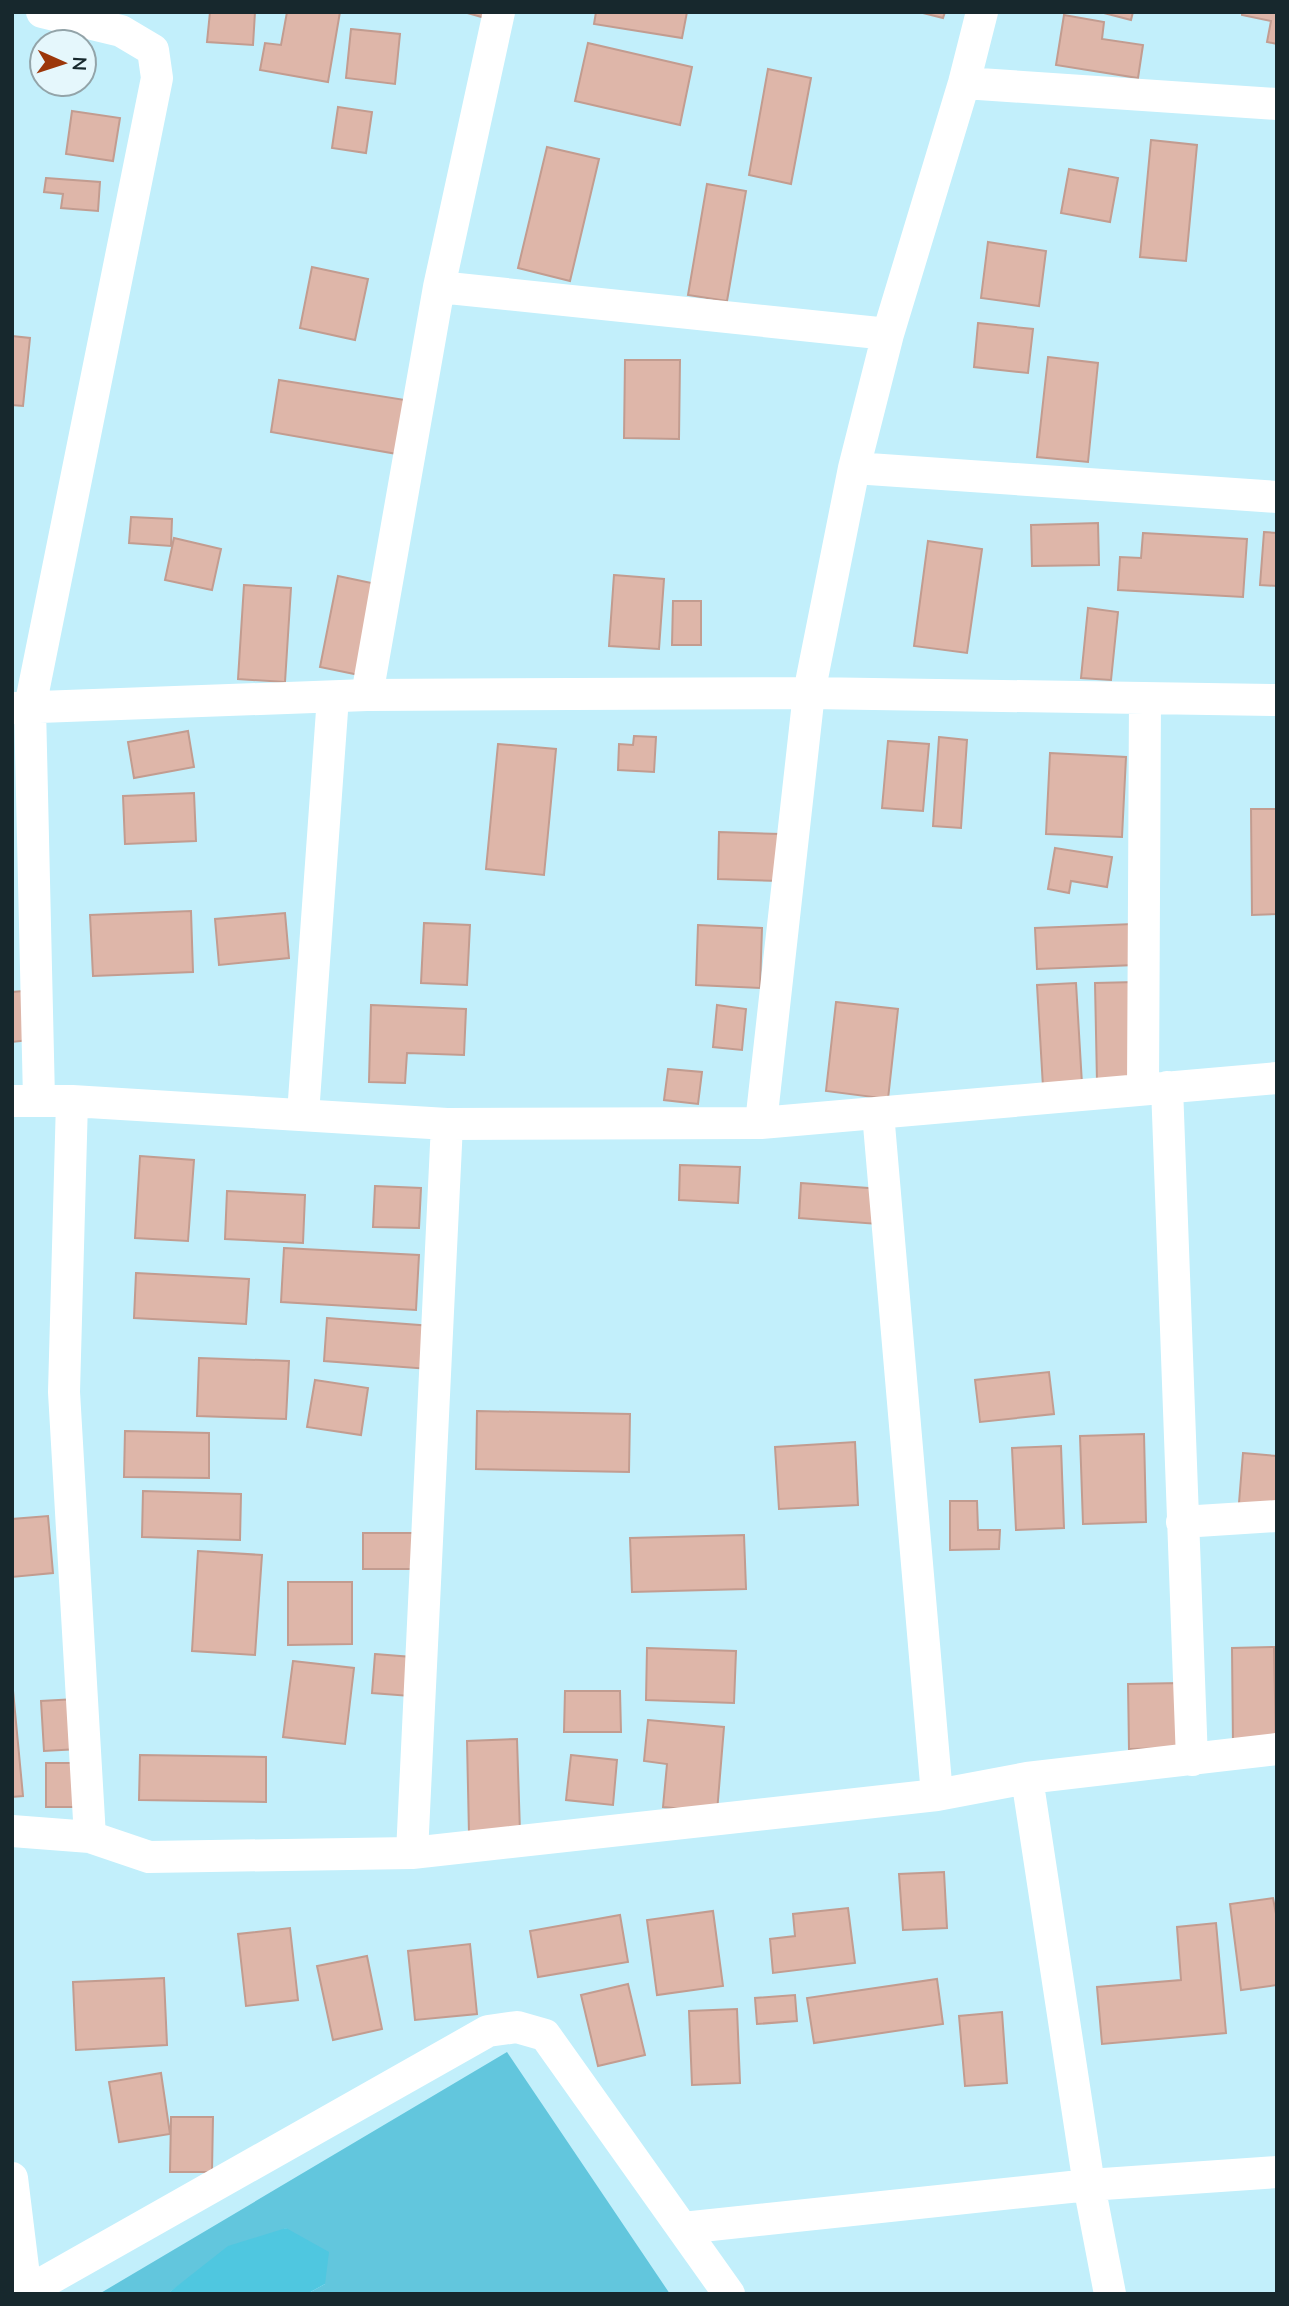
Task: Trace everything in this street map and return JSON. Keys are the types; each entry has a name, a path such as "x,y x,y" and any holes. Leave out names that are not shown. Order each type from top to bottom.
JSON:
{"street":[{"path":"42,12 121,31 142,43 153,50 156,78 21,707 26,1100 447,1124 761,1123 1277,1078"},
{"path":"367,695 439,287 499,12"},
{"path":"761,1123 809,693 854,468 888,334 964,83 982,12"},
{"path":"964,83 1277,104"},
{"path":"439,287 888,334"},
{"path":"854,468 1277,497"},
{"path":"21,707 367,695 809,693 1277,700"},
{"path":"303,1114 332,697"},
{"path":"1145,699 1155,1088 1182,1522 1192,1760"},
{"path":"72,1101 64,1392 90,1837"},
{"path":"878,1113 937,1795"},
{"path":"412,1853 447,1124"},
{"path":"1182,1522 1277,1516"},
{"path":"12,1831 90,1837 149,1857 412,1853 937,1795 1027,1778 1277,1749"},
{"path":"1027,1778 1089,2185 1110,2294"},
{"path":"12,2179 24,2293 488,2031 517,2027 545,2035 729,2294"},
{"path":"683,2228 1089,2185 1277,2172"}],"shaded area":[{"path":"507,2052 670,2294 307,2294 325,2284 286,2228 192,2276 167,2294 99,2294"},
{"path":"286,2228 329,2252 325,2284 307,2294 167,2294 228,2246"}],"building":[{"path":"210,12 255,12 253,45 207,42"},
{"path":"287,12 340,12 328,82 260,70 265,43 281,45"},
{"path":"464,12 487,12 485,18"},
{"path":"596,12 687,12 682,38 594,24"},
{"path":"919,12 945,12 943,18"},
{"path":"1100,12 1133,12 1131,20"},
{"path":"1242,12 1277,12 1277,44 1267,42 1271,21 1242,15"},
{"path":"1064,15 1104,22 1102,39 1143,45 1138,78 1056,65"},
{"path":"351,29 400,34 395,84 346,78"},
{"path":"588,43 692,67 680,125 575,101"},
{"path":"768,69 811,78 791,184 749,175"},
{"path":"338,107 372,112 366,153 332,148"},
{"path":"72,111 120,118 113,161 66,154"},
{"path":"1151,140 1197,145 1186,261 1140,257"},
{"path":"547,147 599,159 570,281 518,268"},
{"path":"1069,169 1118,178 1110,222 1061,213"},
{"path":"46,178 100,182 98,211 61,208 63,194 44,192"},
{"path":"707,184 746,191 727,301 688,295"},
{"path":"988,242 1046,251 1039,306 981,298"},
{"path":"312,267 368,279 355,340 300,328"},
{"path":"978,323 1033,329 1028,373 974,367"},
{"path":"12,336 30,338 23,406 12,405"},
{"path":"1048,357 1098,363 1088,462 1037,457"},
{"path":"625,360 680,360 679,439 624,438"},
{"path":"279,380 405,400 397,454 271,432"},
{"path":"131,517 172,519 171,546 129,543"},
{"path":"1098,523 1099,565 1032,566 1031,525"},
{"path":"1264,532 1277,533 1277,586 1260,585"},
{"path":"1143,533 1247,539 1243,597 1118,590 1120,557 1141,558"},
{"path":"174,538 221,549 212,590 165,580"},
{"path":"928,541 982,549 967,653 914,646"},
{"path":"614,575 664,579 659,649 609,646"},
{"path":"338,576 381,585 364,676 320,667"},
{"path":"244,585 291,588 285,682 238,679"},
{"path":"673,601 701,601 701,645 672,645"},
{"path":"1088,608 1118,612 1111,680 1081,678"},
{"path":"188,731 194,767 134,778 128,742"},
{"path":"634,736 656,737 654,772 618,770 619,744 633,745"},
{"path":"939,737 967,740 961,828 933,826"},
{"path":"888,741 929,744 923,811 882,808"},
{"path":"498,744 556,749 544,875 486,869"},
{"path":"1050,753 1126,757 1122,837 1046,834"},
{"path":"194,793 196,841 125,844 123,796"},
{"path":"1251,809 1277,809 1277,914 1252,915"},
{"path":"719,832 781,834 779,881 718,879"},
{"path":"1055,848 1112,857 1107,887 1071,881 1069,893 1048,889"},
{"path":"191,911 193,972 93,976 90,915"},
{"path":"285,913 289,958 219,965 215,919"},
{"path":"424,923 470,925 467,985 421,983"},
{"path":"1133,924 1135,965 1037,969 1035,928"},
{"path":"698,925 762,928 760,988 696,985"},
{"path":"1136,982 1138,1081 1097,1082 1095,983"},
{"path":"1076,983 1082,1084 1043,1087 1037,985"},
{"path":"23,991 29,1040 12,1042 12,992"},
{"path":"836,1002 898,1009 888,1099 826,1091"},
{"path":"371,1005 466,1009 464,1055 407,1053 405,1083 369,1082"},
{"path":"717,1005 746,1009 742,1050 713,1047"},
{"path":"668,1069 702,1072 698,1104 664,1100"},
{"path":"140,1156 194,1160 188,1241 135,1238"},
{"path":"680,1165 740,1167 738,1203 679,1200"},
{"path":"801,1183 881,1189 878,1224 799,1218"},
{"path":"375,1186 421,1188 419,1228 373,1227"},
{"path":"227,1191 305,1195 303,1243 225,1239"},
{"path":"284,1248 419,1255 416,1310 281,1302"},
{"path":"136,1273 249,1279 246,1324 134,1318"},
{"path":"327,1318 432,1326 429,1369 324,1361"},
{"path":"199,1358 289,1361 286,1419 197,1416"},
{"path":"1049,1372 1054,1414 980,1422 975,1380"},
{"path":"315,1380 368,1388 361,1435 307,1427"},
{"path":"477,1411 630,1414 629,1472 476,1469"},
{"path":"125,1431 209,1433 209,1478 124,1477"},
{"path":"1144,1434 1146,1522 1083,1524 1080,1436"},
{"path":"855,1442 858,1505 779,1509 775,1447"},
{"path":"1061,1446 1064,1528 1016,1530 1012,1448"},
{"path":"1243,1453 1277,1456 1277,1507 1239,1503"},
{"path":"143,1491 241,1494 240,1540 142,1537"},
{"path":"950,1501 977,1501 978,1530 1000,1530 999,1549 950,1550"},
{"path":"48,1516 53,1573 12,1577 12,1519"},
{"path":"363,1533 417,1533 417,1569 363,1569"},
{"path":"744,1535 746,1589 632,1592 630,1538"},
{"path":"198,1551 262,1555 255,1655 192,1651"},
{"path":"288,1582 352,1582 352,1644 288,1645"},
{"path":"1274,1647 1276,1745 1233,1746 1232,1648"},
{"path":"647,1648 736,1651 734,1703 646,1700"},
{"path":"375,1654 412,1657 410,1696 372,1693"},
{"path":"293,1661 354,1668 345,1744 283,1737"},
{"path":"12,1680 23,1796 12,1797"},
{"path":"1180,1683 1181,1748 1129,1749 1128,1684"},
{"path":"565,1691 620,1691 621,1732 564,1732"},
{"path":"76,1699 79,1749 44,1751 41,1701"},
{"path":"648,1720 724,1727 717,1812 663,1807 667,1764 644,1761"},
{"path":"517,1739 520,1832 469,1834 467,1741"},
{"path":"140,1755 266,1757 266,1802 139,1800"},
{"path":"571,1755 617,1760 613,1805 566,1800"},
{"path":"46,1763 82,1763 82,1807 46,1807"},
{"path":"944,1872 947,1928 903,1930 899,1874"},
{"path":"1273,1898 1277,1919 1277,1985 1241,1990 1230,1904"},
{"path":"848,1908 855,1963 773,1973 770,1939 795,1936 793,1914"},
{"path":"713,1911 723,1986 657,1995 647,1920"},
{"path":"620,1915 628,1962 538,1977 530,1931"},
{"path":"1216,1923 1226,2033 1102,2044 1097,1987 1181,1980 1177,1927"},
{"path":"290,1928 298,2000 246,2006 238,1934"},
{"path":"470,1944 477,2014 415,2020 408,1951"},
{"path":"367,1956 382,2029 333,2040 317,1966"},
{"path":"164,1978 167,2045 76,2050 73,1982"},
{"path":"937,1979 943,2024 814,2043 807,1998"},
{"path":"628,1984 645,2055 598,2066 581,1995"},
{"path":"795,1995 797,2021 757,2024 755,1998"},
{"path":"737,2009 740,2083 692,2085 689,2011"},
{"path":"1002,2012 1007,2083 965,2086 959,2016"},
{"path":"161,2073 170,2134 119,2142 109,2082"},
{"path":"171,2117 213,2117 212,2172 170,2172"}]}
